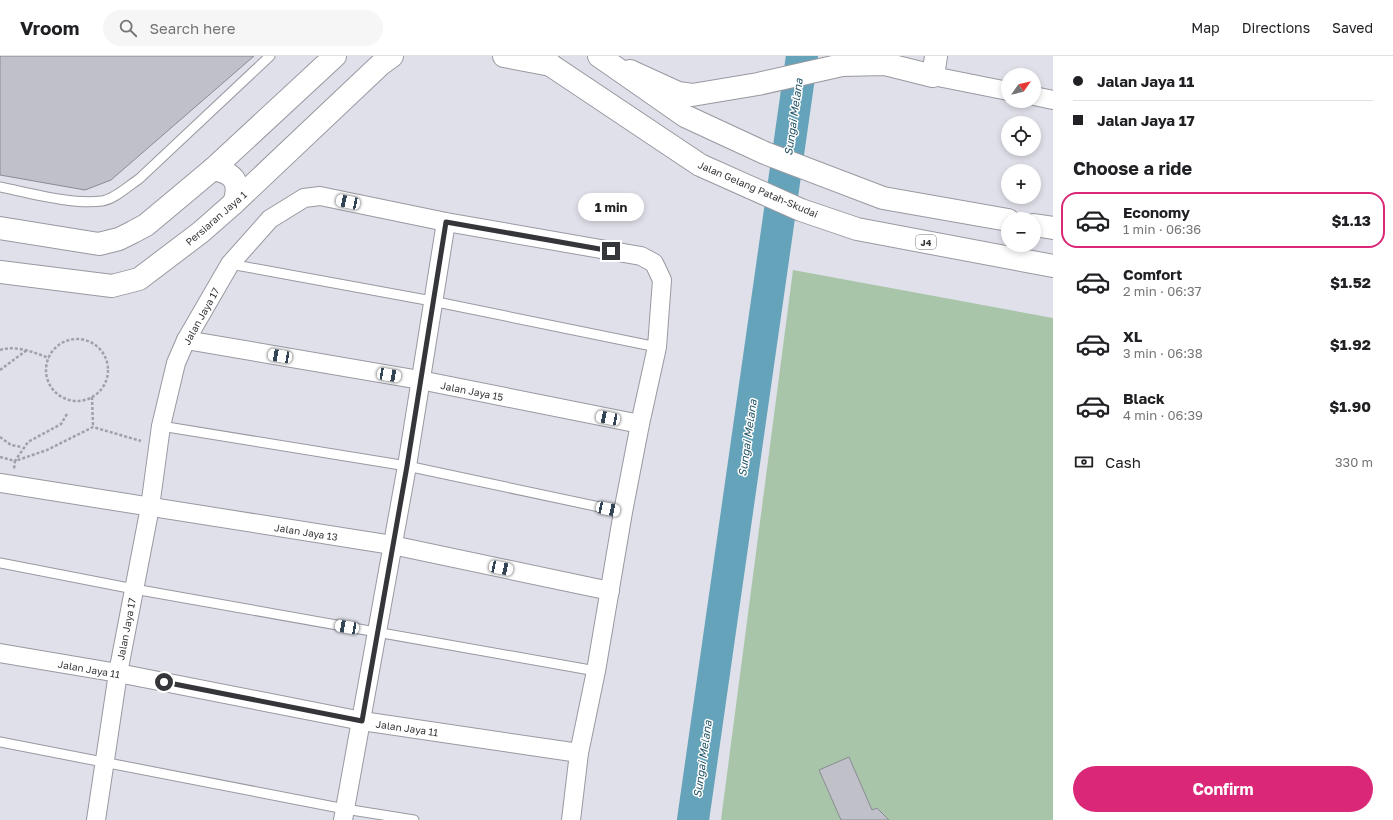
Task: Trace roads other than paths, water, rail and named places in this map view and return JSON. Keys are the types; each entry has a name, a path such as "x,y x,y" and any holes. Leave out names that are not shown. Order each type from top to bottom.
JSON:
{"main road":[{"path":"0,228 99,244 119,239 146,225 213,169 335,56"},
{"name":"Persiaran Jaya 1","path":"0,272 112,286 139,279 201,232 381,64 392,56"},
{"path":"504,56 544,60"},
{"path":"602,58 678,92 692,95 758,84 842,65 909,63 935,66"},
{"path":"602,58 685,116 765,153 883,198 1001,219"},
{"name":"Jalan Gelang Patah-Skudai","path":"544,60 700,165 801,210 858,229 1053,266"},
{"path":"213,169 225,171 238,184 238,191 234,202"},
{"path":"1041,226 1053,228"}],"street":[{"path":"935,66 1001,89"},
{"path":"1041,97 1053,100"},
{"name":"Jalan Jaya 17","path":"96,820 118,674 150,507 161,426 176,363 186,340 230,264 270,219 304,198 320,196 446,222 641,256 654,263 660,273 663,287 657,347"},
{"path":"344,814 378,633 392,545 407,466 432,301 446,222"},
{"name":"Jalan Jaya 15","path":"186,340 420,380 640,424"},
{"path":"571,820 579,753 596,671 623,512 657,347"},
{"name":"Jalan Jaya 13","path":"0,483 392,545 610,591"},
{"name":"Jalan Jaya 11","path":"0,653 362,721 579,753"}],"lane":[{"path":"0,187 67,200 103,201 116,195 139,179 270,56"},
{"path":"230,264 432,301 657,347"},
{"path":"161,426 407,466 623,512"},
{"path":"0,563 134,589 596,671"},
{"path":"0,742 105,762 344,814 414,820"}],"waterway":[{"name":"Sungai Melana","path":"693,820 802,56"}]}
